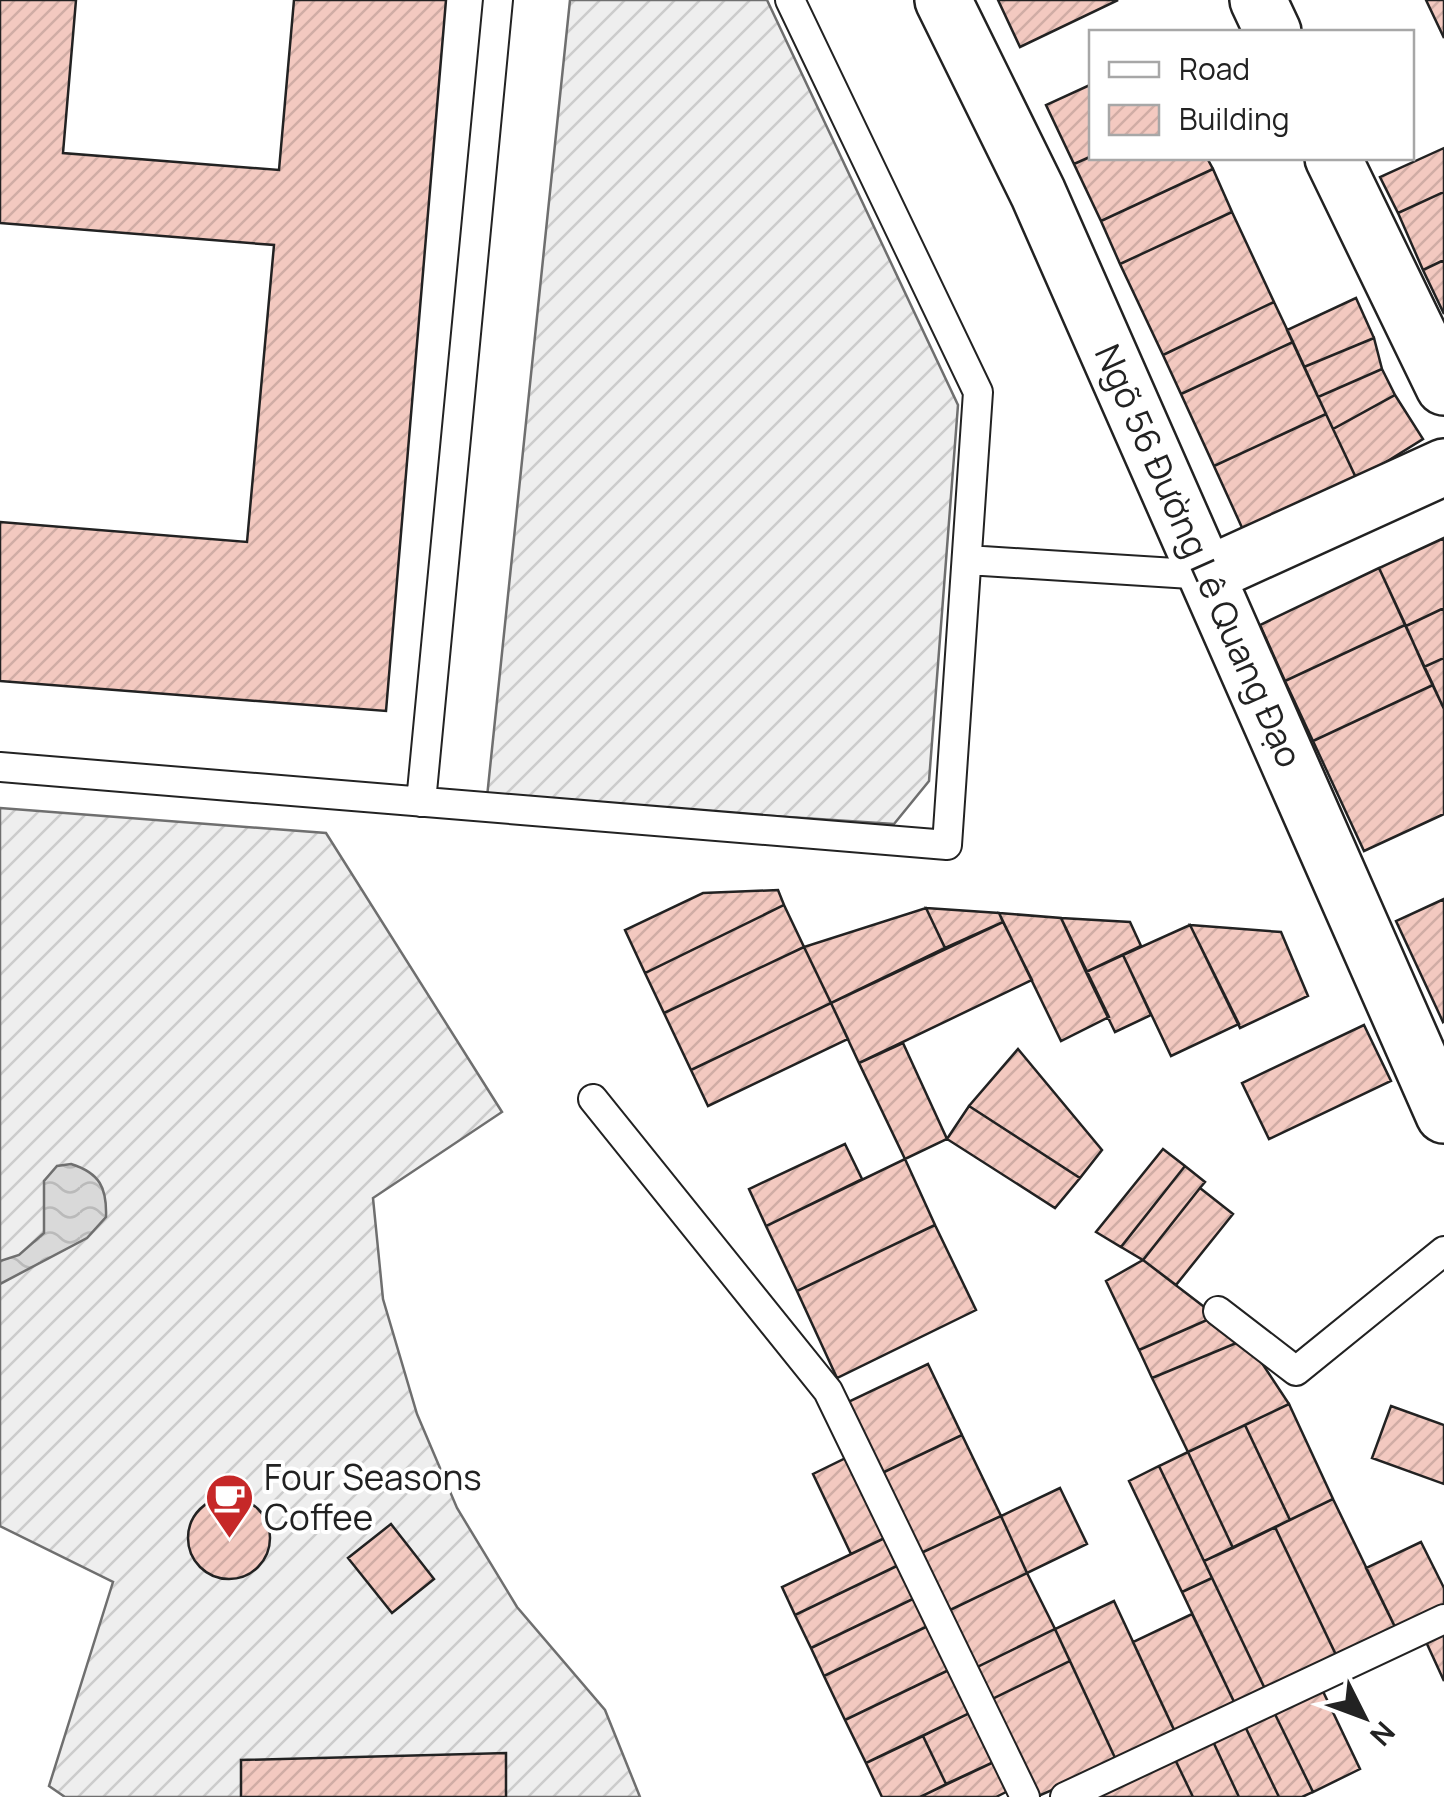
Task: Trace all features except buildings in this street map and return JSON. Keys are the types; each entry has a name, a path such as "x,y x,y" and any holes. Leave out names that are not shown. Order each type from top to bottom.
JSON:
{"street":[{"name":"Ngõ 56 Đường Lê Quang Đạo","path":"943,0 1030,176 1444,1115"},
{"path":"1258,0 1272,30"},
{"path":"1335,160 1444,387"},
{"path":"1206,575 1444,467"}],"lane":[{"path":"421,802 498,0"},
{"path":"0,768 947,845 978,392 790,0"},
{"path":"967,560 1206,575"},
{"path":"593,1099 828,1391 1025,1797"},
{"path":"1218,1311 1296,1372 1444,1251"},
{"path":"1065,1797 1444,1619"}],"shaded area":[{"path":"570,0 767,0 958,405 929,781 894,824 487,797"},
{"path":"0,808 326,833 502,1112 373,1198 383,1299 417,1414 457,1508 517,1607 605,1710 640,1797 65,1797 49,1786 113,1582 0,1526"}],"water":[{"path":"71,1164 89,1172 100,1183 106,1217 87,1238 0,1284 0,1261 19,1255 44,1233 44,1181 57,1166"}],"place":[{"name":"Four Seasons Coffee","path":"229,1540"}]}
